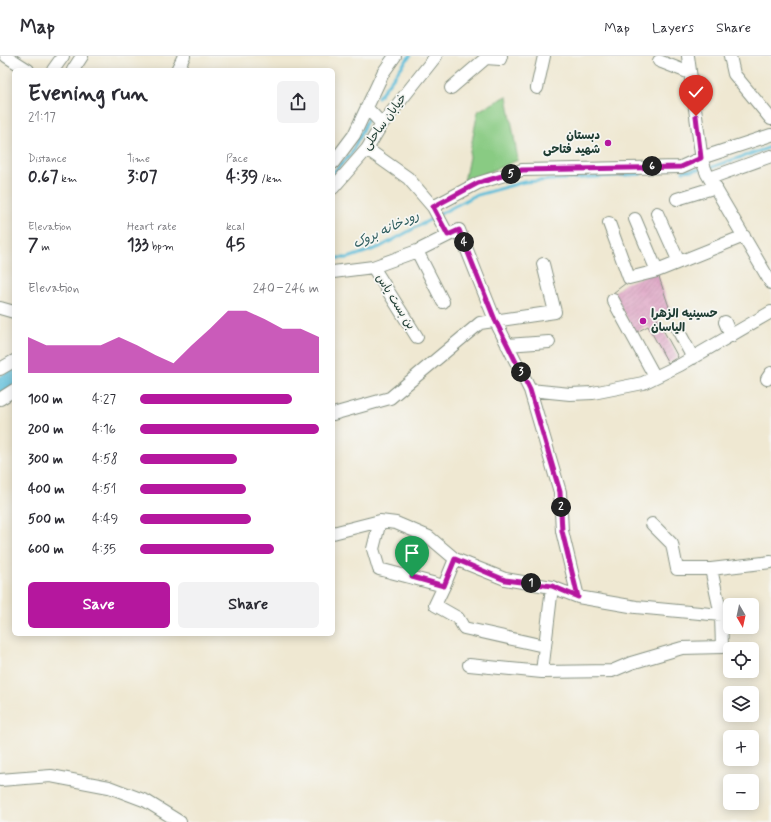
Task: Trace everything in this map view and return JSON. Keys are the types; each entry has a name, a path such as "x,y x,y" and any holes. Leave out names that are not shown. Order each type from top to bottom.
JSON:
{"street":[{"path":"6,56 25,68"},
{"path":"54,68 63,56"},
{"path":"74,68 82,56"},
{"path":"178,68 184,56"},
{"path":"338,167 354,136 374,115 382,73 396,56"},
{"name":"خیابان ساحلی","path":"335,180 338,167 367,149 374,115 436,56"},
{"path":"452,88 486,58 500,59 501,56"},
{"path":"537,88 544,56"},
{"path":"730,56 734,74 771,120"},
{"path":"689,57 701,160 711,180 771,283"},
{"path":"659,61 690,73"},
{"path":"433,207 478,183 522,170 681,167 771,135"},
{"path":"367,149 408,178 453,232 530,390 560,492 562,531 578,597"},
{"path":"677,199 711,180 771,156"},
{"path":"657,213 679,262"},
{"path":"635,219 657,271"},
{"path":"609,224 629,278 657,271 744,236"},
{"path":"335,272 374,267 417,251 453,232"},
{"path":"417,251 443,302"},
{"path":"335,413 390,398 480,323 555,312 542,264"},
{"name":"بن بست یاس","path":"374,267 417,337"},
{"path":"613,300 655,377"},
{"path":"0,308 12,311"},
{"path":"530,390 570,394 593,393 643,383 692,358 771,312"},
{"path":"725,322 731,336"},
{"path":"678,330 692,358"},
{"path":"507,345 549,342"},
{"path":"0,369 12,362"},
{"path":"0,399 12,391"},
{"path":"335,532 380,521 396,523 429,537 455,559 505,580 552,586 578,597 636,608 721,615"},
{"path":"380,521 373,549 379,569 444,586"},
{"path":"652,524 672,544 677,569 711,568 771,562"},
{"path":"455,559 435,605 458,618 464,628 544,646"},
{"path":"469,665 542,672 612,671 631,662 682,648 722,647 721,615 711,568"},
{"path":"542,672 552,586"},
{"path":"0,780 50,776 109,788 146,801 180,822"}],"green space":[{"path":"507,96 518,160 464,182 478,111"}],"building":[{"name":"حسینیه الزهرا الیاسان","path":"657,271 670,310 656,317 678,357 668,363 648,326 635,333 613,293 626,283"}],"waterway":[{"path":"378,97 410,56"},
{"path":"335,171 351,154 368,118"},
{"name":"رودخانه بروک","path":"709,168 771,147"},
{"name":"رودخانه بروک","path":"683,171 701,169"},
{"name":"رودخانه بروک","path":"440,214 474,196 524,182 641,174"},
{"name":"رودخانه بروک","path":"335,258 348,258 380,247 435,217"},
{"path":"0,386 12,378"}],"place":[{"name":"دبستان شهید فتاحی","path":"608,143"},
{"name":"حسینیه الزهرا الیاسان","path":"643,321"}],"route":[{"path":"412,577 444,586 455,559 505,580 552,586 578,597 562,531 560,492 530,390 495,320 459,230 448,235 433,207 478,183 522,170 655,166 681,167 701,158 696,116"}]}
